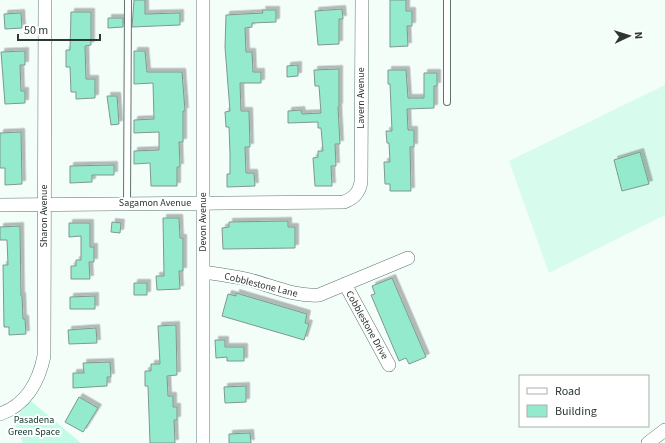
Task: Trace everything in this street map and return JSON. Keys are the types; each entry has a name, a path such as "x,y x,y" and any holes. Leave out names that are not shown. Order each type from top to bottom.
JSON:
{"street":[{"name":"Sharon Avenue","path":"0,414 11,409 26,396 35,384 41,370 44,356 45,0"},
{"name":"Devon Avenue","path":"203,443 204,0"},
{"name":"Lavern Avenue","path":"356,194 361,182 362,0"},
{"name":"Sagamon Avenue","path":"0,205 344,202 356,194"},
{"name":"Cobblestone Lane","path":"203,272 245,279 294,294 319,295 408,258"},
{"name":"Cobblestone Drive","path":"345,284 389,365"},
{"path":"648,443 665,430"}],"lane":[{"path":"127,204 128,0"},
{"path":"447,0 448,102"}],"shaded area":[{"path":"665,85 665,215 549,273 509,161"}],"green space":[{"name":"Pasadena Green Space","path":"31,401 81,443 23,443 12,418 18,415"}],"building":[{"path":"134,0 145,0 145,14 180,13 180,25 132,27"},
{"path":"390,0 406,0 406,11 412,11 412,26 407,26 408,46 390,47"},
{"path":"342,9 343,19 339,19 339,44 318,45 315,11"},
{"path":"262,10 276,10 276,22 252,23 252,27 245,28 246,52 252,52 253,72 261,72 261,83 240,83 241,111 249,111 250,147 245,147 246,173 254,173 255,186 227,187 227,174 230,174 230,154 229,127 226,127 225,112 230,111 225,47 226,15 263,13"},
{"path":"71,12 91,12 91,45 85,46 86,79 95,79 95,98 76,99 76,92 71,92 70,67 66,67 66,50 70,50"},
{"path":"21,13 22,28 5,29 4,14"},
{"path":"108,18 123,18 123,27 108,28"},
{"path":"25,51 25,65 20,65 21,91 25,91 25,103 5,104 1,52"},
{"path":"134,51 145,51 147,72 182,72 185,111 183,111 183,142 179,142 180,167 177,167 177,186 151,186 150,163 134,164 134,151 159,150 159,132 134,133 134,120 154,119 153,83 134,84"},
{"path":"298,65 298,76 287,77 287,66"},
{"path":"339,69 338,107 340,144 335,144 336,166 331,166 332,186 315,186 313,158 318,157 318,151 323,151 321,128 318,128 318,122 288,123 288,111 301,110 302,114 321,113 319,86 315,86 314,70"},
{"path":"388,70 406,70 408,98 424,98 424,73 437,73 437,86 434,86 434,108 407,109 408,130 414,130 414,147 410,147 411,191 390,191 390,184 385,184 384,162 390,162 389,143 387,143 386,131 392,131"},
{"path":"107,96 117,96 119,124 111,125"},
{"path":"21,132 22,184 5,185 5,168 0,168 0,133"},
{"path":"640,152 649,184 622,191 614,160"},
{"path":"114,165 114,175 92,175 92,182 70,183 70,166"},
{"path":"163,218 179,218 180,238 183,238 183,271 179,271 180,289 157,290 156,276 164,276"},
{"path":"288,221 288,227 295,227 295,248 223,249 222,228 229,227 229,222"},
{"path":"112,222 121,223 120,233 111,232"},
{"path":"69,223 90,223 90,247 94,247 94,262 89,262 90,279 71,279 71,266 76,266 76,260 81,260 81,236 69,237"},
{"path":"20,226 21,296 26,334 9,335 9,327 4,327 3,265 8,265 7,240 0,240 0,227"},
{"path":"392,278 426,357 409,364 406,358 399,361 371,295 375,294 372,286"},
{"path":"134,283 147,283 147,295 134,295"},
{"path":"236,293 307,314 305,323 309,324 304,340 222,316 228,294 236,296"},
{"path":"95,296 95,309 70,309 70,297"},
{"path":"176,325 177,375 167,376 168,396 173,396 173,407 177,407 177,420 174,420 175,443 150,443 148,386 145,386 145,371 151,371 151,364 160,364 158,326"},
{"path":"96,328 97,343 69,344 68,330"},
{"path":"215,340 225,340 225,347 244,347 244,361 227,361 227,357 216,358"},
{"path":"110,362 111,377 107,377 107,386 73,388 73,373 84,373 83,363"},
{"path":"246,386 246,402 225,403 224,387"},
{"path":"79,397 98,408 83,432 65,422"},
{"path":"250,433 251,443 229,443 229,434"}]}
